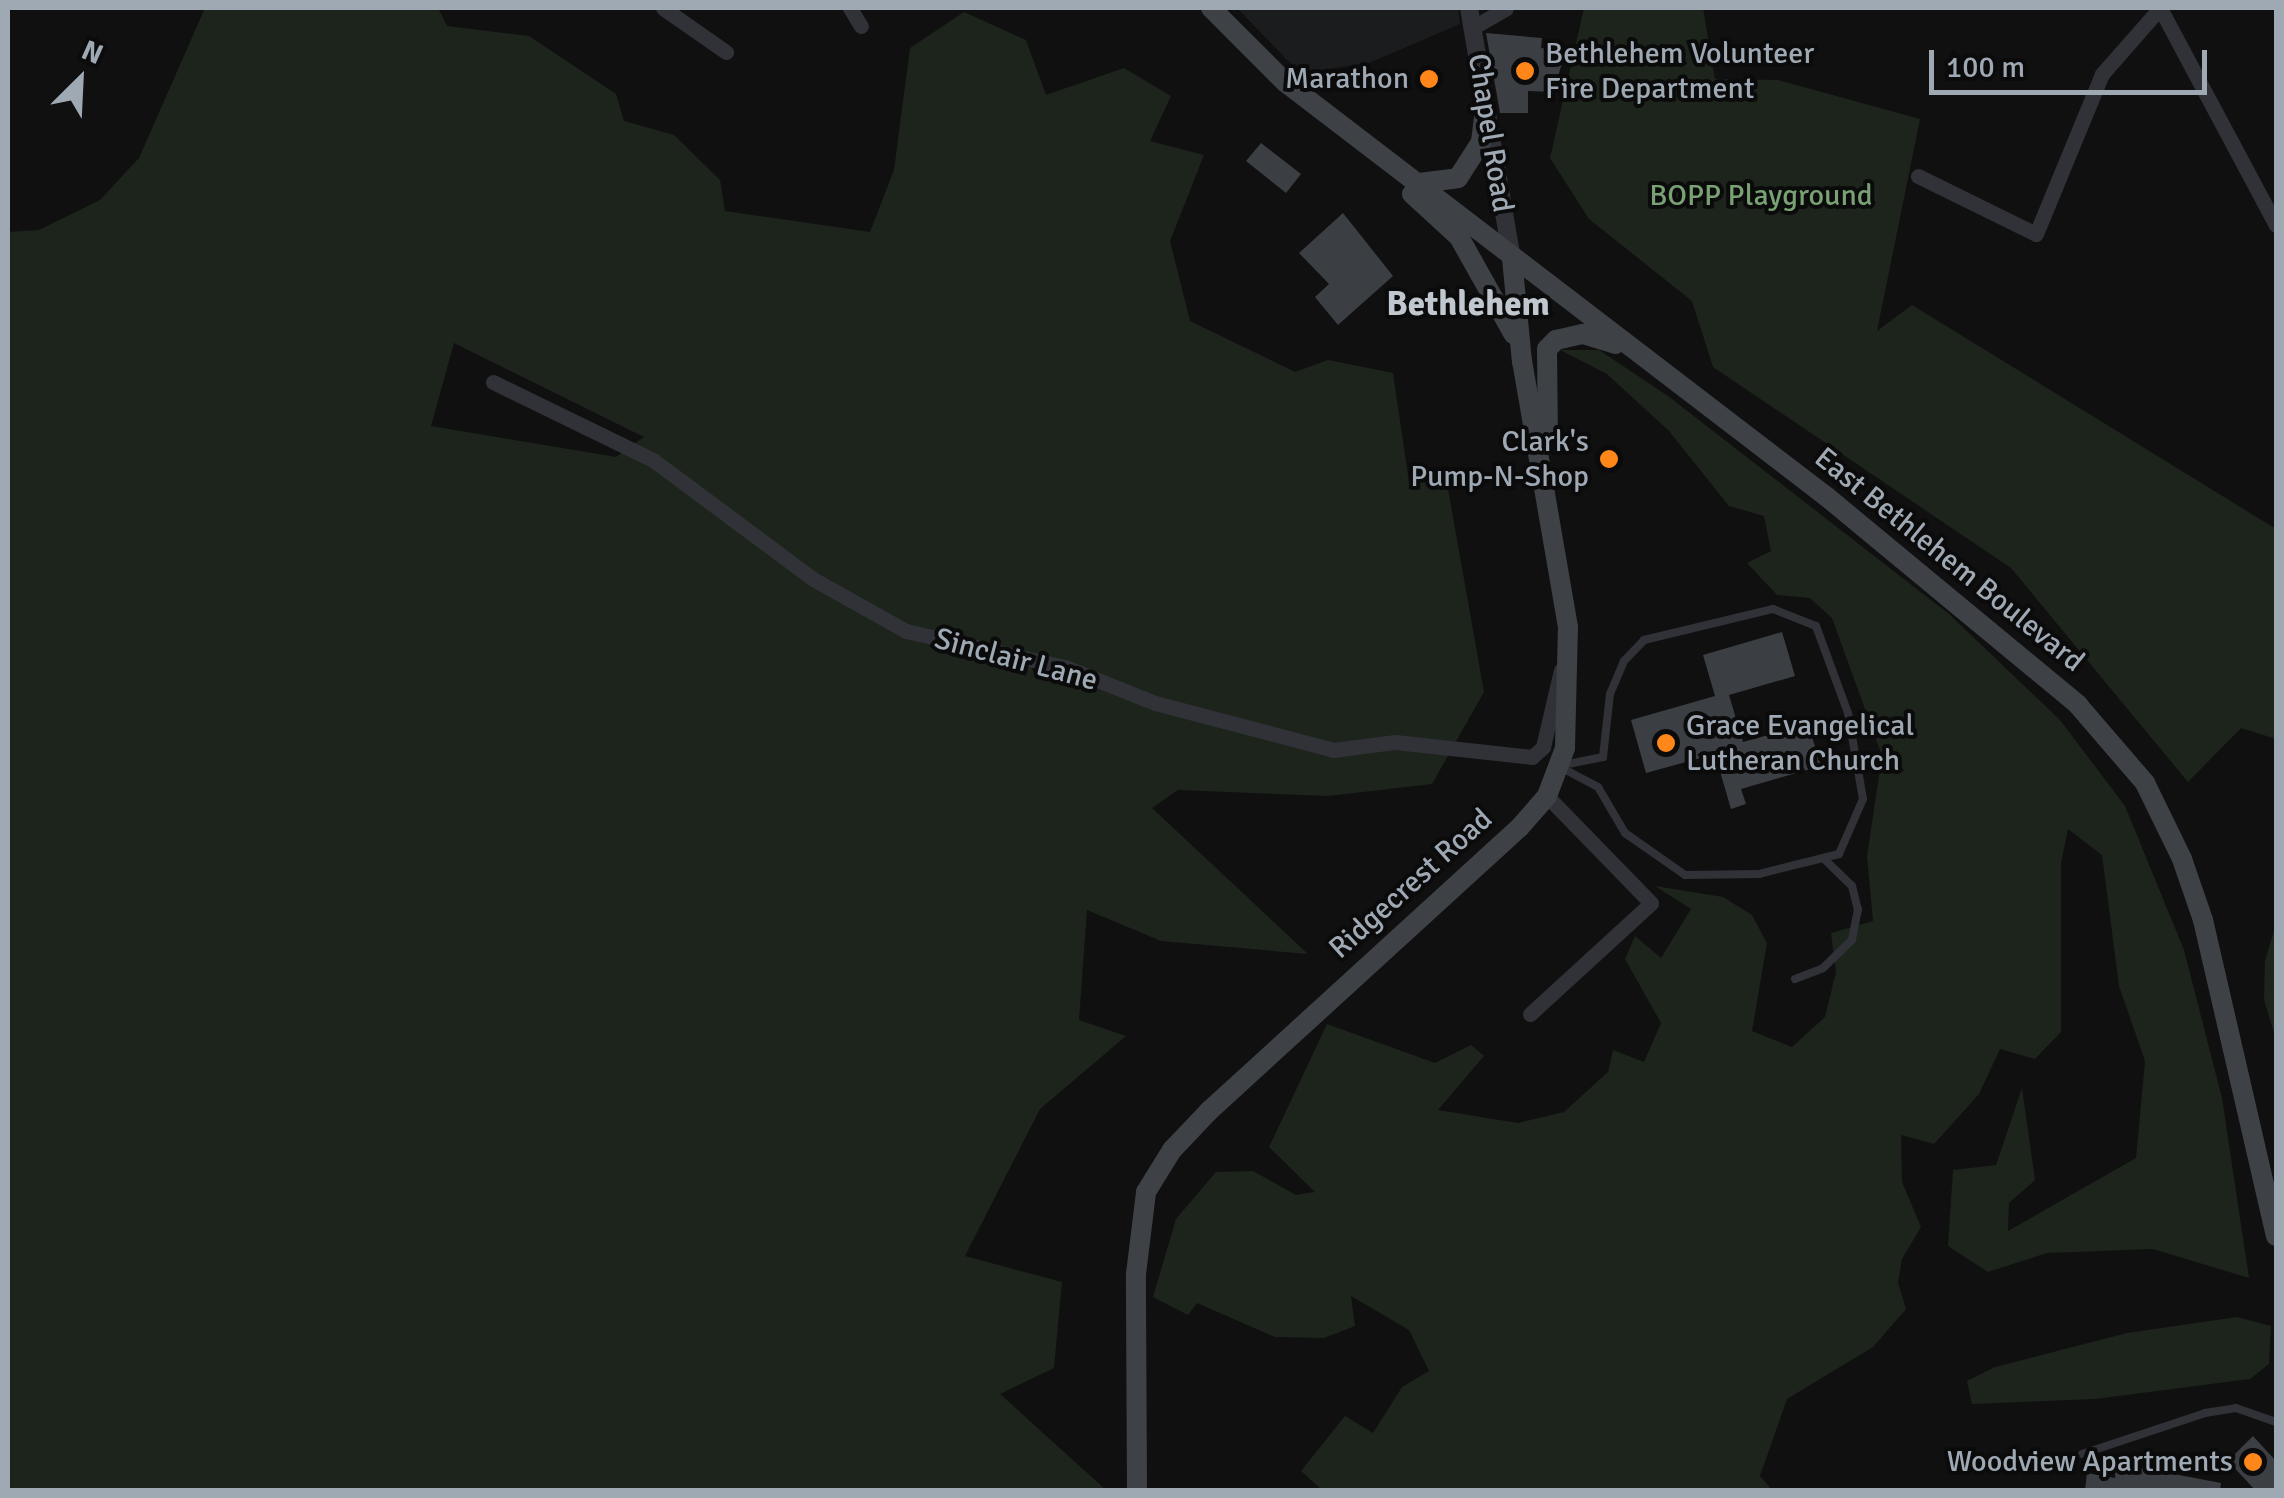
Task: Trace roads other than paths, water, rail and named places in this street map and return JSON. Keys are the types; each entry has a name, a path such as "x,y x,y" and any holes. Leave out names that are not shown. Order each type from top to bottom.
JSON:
{"main road":[{"path":"1211,8 1459,236 1520,345"},
{"path":"1419,183 1458,178 1481,142 1486,107"},
{"name":"East Bethlehem Boulevard","path":"1331,118 2016,647 2078,705 2145,782 2203,920 2276,1236"},
{"name":"Ridgecrest Road","path":"1136,1490 1136,1274 1146,1192 1172,1150 1209,1111 1547,796 1565,748 1568,637 1520,345 1512,259"},
{"path":"1545,496 1551,472 1547,350 1556,340 1583,334 1632,348"}],"street":[{"path":"663,8 726,52"},
{"path":"850,8 861,26"},
{"name":"Chapel Road","path":"1469,8 1512,259"},
{"path":"1472,28 1506,8"},
{"path":"1918,176 2036,234 2102,74 2160,8 2276,224"},
{"name":"Sinclair Lane","path":"493,382 653,460 813,579 906,632 1065,668 1155,704 1334,750 1396,742 1532,757 1543,746 1568,637"},
{"path":"1530,1014 1651,903 1547,796"}],"lane":[{"path":"1773,610 1816,626 1848,713 1863,799 1839,854 1760,874 1685,875 1624,833 1598,786 1558,766 1602,757 1610,694 1624,662 1644,640 1773,610"},
{"path":"1795,979 1823,968 1852,940 1858,910 1852,886 1822,858"},
{"path":"2082,1454 2205,1413 2236,1408 2276,1422"}],"place":[{"name":"Bethlehem Volunteer Fire Department","path":"1525,71"},
{"name":"Marathon","path":"1429,79"},
{"name":"Clark's Pump-N-Shop","path":"1609,459"},
{"name":"Grace Evangelical Lutheran Church","path":"1666,743"},
{"name":"Woodview Apartments","path":"2253,1462"}],"district":[{"name":"Bethlehem","path":"1468,304"}],"park label":[{"name":"BOPP Playground","path":"1761,196"}]}
